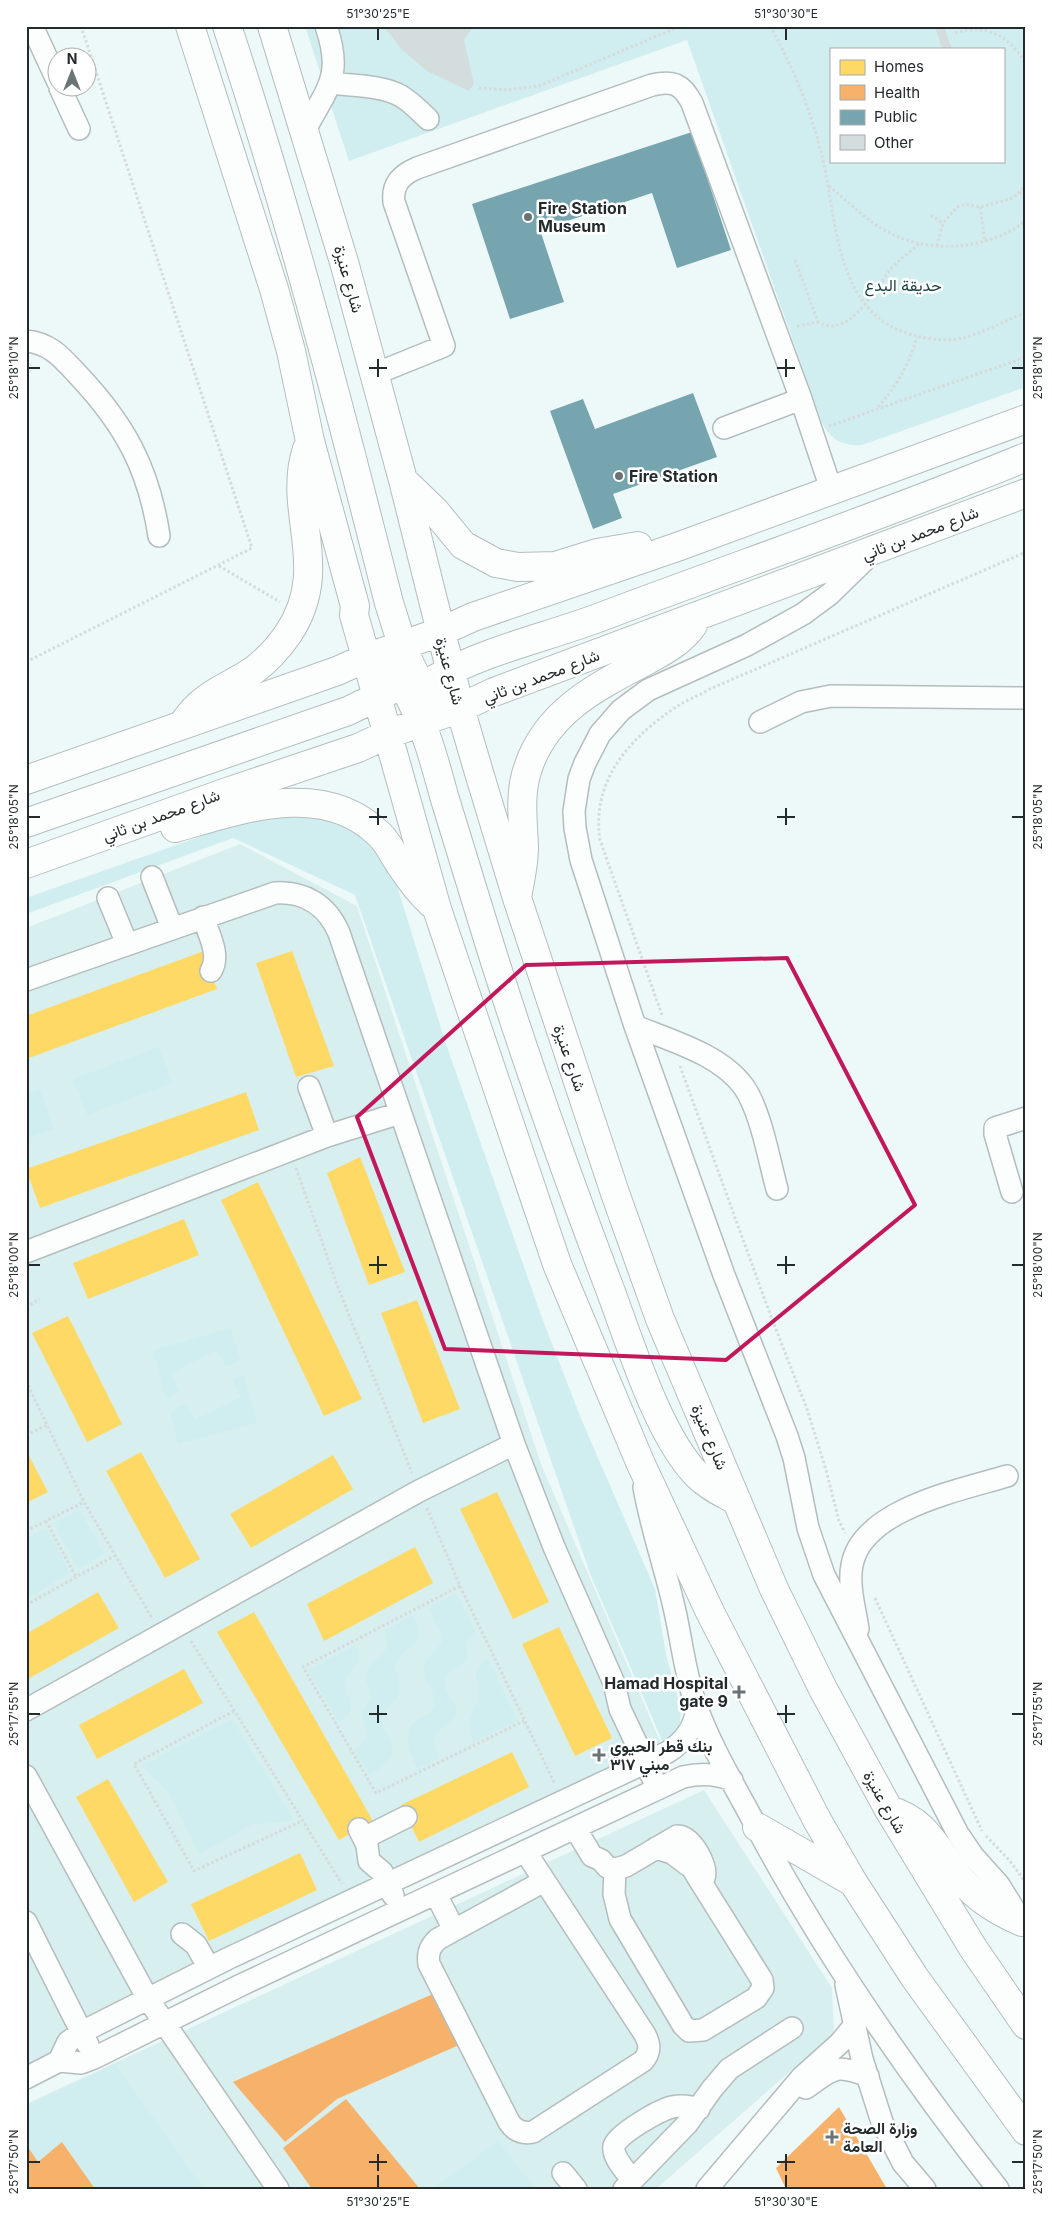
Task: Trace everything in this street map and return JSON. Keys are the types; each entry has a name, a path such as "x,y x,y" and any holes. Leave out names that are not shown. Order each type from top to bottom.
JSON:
{"main road":[{"path":"190,26 274,289 291,351 310,440 355,606 354,615 386,735 437,909 557,1264 640,1462 710,1612 783,1757 853,1882 915,1978 1026,2132"},
{"path":"227,26 274,169 313,305 389,603 403,645 430,749 501,983 556,1144 644,1380 667,1431 687,1463 698,1476 713,1488 737,1501"},
{"name":"شارع عنيزة","path":"272,26 344,262 403,480 460,708 516,898 615,1193 660,1319 737,1501 801,1645 889,1810 972,1948 1026,2025"},
{"path":"26,780 336,672 366,658 440,632 473,617 677,547 1026,419"},
{"path":"183,724 202,701 256,669 280,645 299,613 305,596 309,572 302,473 304,456 310,440"},
{"path":"26,823 348,711 376,698 414,693 450,671 484,656 595,619 1026,457"},
{"path":"403,480 435,511 463,545 496,563 508,566 529,568 555,566 597,553 629,547 656,545 677,547"},
{"name":"شارع محمد بن ثاني","path":"26,864 224,793 358,748 386,735 414,693 460,708 494,692 1026,494"},
{"path":"516,898 524,862 522,803 524,785 528,768 541,739 556,719 569,706 604,682 661,653 681,639 699,617"},
{"path":"414,693 424,665 436,649 440,632"},
{"path":"366,658 387,667 414,693"},
{"path":"80,844 121,842 266,804 294,802 326,805 353,816 379,835 412,882 437,909"},
{"path":"889,1810 908,1817 924,1828 956,1874 979,1898 1024,1925"},
{"path":"757,1827 853,1882"}],"street":[{"path":"32,26 48,60"},
{"path":"305,130 330,83 334,59 326,26"},
{"path":"375,374 444,346 394,202 393,193 401,176 417,168 664,82 676,85 686,92 692,103 801,399 831,489"},
{"path":"330,83 370,87 391,92 409,102 428,120"},
{"path":"65,98 79,128"},
{"path":"26,342 36,342 53,350 112,414 126,435 148,484 159,536"},
{"path":"724,428 801,399"},
{"path":"876,549 836,589 803,614 776,630 648,690 634,699 610,721 591,748 579,779 576,795 575,828 577,844 635,1026 724,1274 787,1436 815,1551 824,1575 958,1834 973,1856 999,1885 1024,1925"},
{"path":"760,722 801,702 831,696 1026,698"},
{"path":"152,877 172,928"},
{"path":"26,980 275,893 285,892 305,896 322,907 329,915 339,933 514,1444 554,1546 614,1683 627,1698 663,1787"},
{"path":"108,898 127,944"},
{"path":"203,917 216,955 211,971"},
{"path":"635,1026 724,1068 744,1088 756,1113 777,1189"},
{"path":"309,1087 327,1136"},
{"path":"26,1252 327,1136 400,1113"},
{"path":"1012,1192 995,1134 996,1128 1026,1118"},
{"path":"26,1710 419,1491 514,1444"},
{"path":"640,1462 652,1526 669,1588 686,1672 697,1709 732,1780 809,1920 917,2083 998,2189"},
{"path":"860,1644 852,1587 852,1565 867,1536 884,1520 902,1510 1007,1476"},
{"path":"59,2061 68,2042 82,2032 203,1971 352,1900 385,1878 651,1761 678,1746 685,1738 695,1719 697,1709"},
{"path":"26,2078 59,2061 80,2063 94,2058 400,1910 683,1778 702,1774 722,1776 732,1780"},
{"path":"26,1776 148,1999 278,2189"},
{"path":"400,1910 385,1878 369,1862 363,1837 406,1817"},
{"path":"581,1826 589,1853 608,1865 626,1866 677,1836 683,1836 688,1839 706,1868 700,1882 762,1980 763,1988 756,1998 703,2030 694,2032 683,2025 620,1919 608,1865"},
{"path":"525,1852 544,1880 644,2033 649,2048 643,2061 533,2132 522,2133 512,2127 429,1964 428,1957 433,1944 454,1930 544,1880"},
{"path":"436,1894 454,1930"},
{"path":"26,1922 94,2058"},
{"path":"844,1975 854,2026 882,2122 895,2150 908,2170 925,2189"},
{"path":"707,2189 780,2102 812,2067 840,2043 854,2026"},
{"path":"700,2108 682,2106 664,2110 619,2137 614,2145 615,2155 628,2184 687,2124 700,2108 712,2089 729,2070 792,2028"},
{"path":"780,2102 801,2091 828,2071 847,2069 868,2076"}],"path":[{"path":"26,662 252,548 81,26"},
{"path":"479,88 507,90 539,86 681,26"},
{"path":"770,26 797,80 810,114 828,185 842,256 864,306 900,331 917,337 940,340 961,338 1026,312"},
{"path":"955,33 969,29 984,30 998,34 1010,42 1026,62"},
{"path":"828,185 874,224 895,236 918,244 960,246 985,242 1014,229 1026,221"},
{"path":"937,246 944,223 957,207 966,204 980,207 1003,201 1020,192 1026,185"},
{"path":"1020,192 1026,201"},
{"path":"980,207 985,242"},
{"path":"931,215 944,223"},
{"path":"797,326 818,322 830,327 838,326 864,306 892,268 918,244"},
{"path":"795,260 818,322"},
{"path":"878,408 898,383 906,368 917,337"},
{"path":"812,433 1026,357"},
{"path":"855,1556 839,1521 826,1470 807,1409 770,1314 600,840 598,824 600,797 609,776 621,758 650,726 674,708 710,689 1026,552"},
{"path":"218,566 287,607"},
{"path":"290,1150 342,1299 419,1491 460,1586 555,1785 547,1789"},
{"path":"26,1307 40,1299"},
{"path":"26,1381 84,1502 114,1556 234,1711 352,1900"},
{"path":"26,1435 47,1425"},
{"path":"26,1531 84,1502"},
{"path":"46,1521 76,1577"},
{"path":"26,1605 114,1556"},
{"path":"460,1586 303,1667 376,1793 524,1721"},
{"path":"871,1591 982,1830 1026,1883"},
{"path":"234,1711 134,1764 194,1871 302,1821"}],"highlighted area":[{"path":"787,958 915,1205 726,1360 445,1349 357,1117 526,965"}],"shaded area":[{"path":"240,844 357,906 541,1464 663,1748 26,2066 26,928"},
{"path":"704,1790 832,1988 834,2033 656,2189 26,2189 26,2104"}],"green space":[{"name":"حديقة البدع","path":"305,26 1026,26 1026,387 862,445 842,443 828,432 821,420 687,40 349,161"},
{"path":"271,815 330,817 371,841 393,873 446,1044 542,1318 582,1421 655,1589 666,1654 681,1711 676,1734 664,1745 591,1576 355,895 233,838 26,914 26,898 216,831"},
{"path":"159,1047 172,1083 87,1115 73,1079"},
{"path":"40,1089 54,1129 26,1139 26,1094"},
{"path":"231,1328 240,1360 226,1367 217,1350 171,1373 180,1391 166,1399 153,1350"},
{"path":"243,1374 257,1423 178,1444 170,1413 186,1404 195,1420 241,1397 233,1380"},
{"path":"80,1510 104,1554 78,1569 54,1523"},
{"path":"46,1528 70,1573 26,1599 26,1538"},
{"path":"456,1593 475,1632 467,1641 465,1660 448,1674 444,1681 457,1710 450,1722 437,1733 435,1747 439,1758 417,1769 409,1749 408,1735 414,1723 430,1712 435,1705 435,1700 425,1677 424,1667 443,1637 428,1607"},
{"path":"413,1615 419,1628 419,1637 401,1655 396,1663 395,1670 400,1689 398,1697 384,1714 383,1723 392,1751 390,1758 383,1766 369,1775 354,1750 364,1741 366,1733 363,1712 371,1696 366,1677 368,1670 385,1651 388,1638 385,1630"},
{"path":"355,1645 359,1657 358,1661 345,1681 351,1707 350,1712 339,1723 308,1670"},
{"path":"488,1659 518,1721 473,1742 469,1723 478,1697 476,1671"},
{"path":"232,1719 294,1820 272,1823 267,1821 262,1824 254,1823 199,1855 169,1792 141,1766"},
{"path":"115,2064 204,2189 26,2189 26,2106"},
{"path":"498,2141 536,2189 433,2189"}],"building: Homes":[{"path":"204,951 217,989 26,1059 26,1016"},
{"path":"292,951 334,1066 296,1077 256,963"},
{"path":"246,1092 259,1130 40,1208 26,1169"},
{"path":"360,1157 405,1272 369,1285 327,1173"},
{"path":"258,1182 362,1399 324,1416 221,1200"},
{"path":"184,1219 199,1255 88,1299 73,1263"},
{"path":"417,1300 460,1409 423,1423 381,1313"},
{"path":"68,1316 122,1424 87,1442 32,1333"},
{"path":"141,1452 200,1559 165,1578 106,1471"},
{"path":"333,1455 353,1489 251,1548 230,1514"},
{"path":"29,1456 48,1492 26,1503 26,1457"},
{"path":"497,1492 549,1602 513,1619 460,1509"},
{"path":"415,1547 433,1583 324,1641 307,1604"},
{"path":"98,1592 119,1628 26,1680 26,1634"},
{"path":"254,1612 373,1821 339,1840 217,1632"},
{"path":"559,1627 612,1738 575,1756 522,1644"},
{"path":"184,1669 203,1703 97,1759 79,1725"},
{"path":"512,1752 529,1787 419,1842 401,1805"},
{"path":"108,1779 168,1882 134,1902 76,1797"},
{"path":"300,1853 317,1890 209,1941 191,1904"}],"building: Health":[{"path":"435,1993 459,2045 337,2099 285,2142 233,2082"},
{"path":"346,2099 420,2189 312,2189 283,2148"},
{"name":"وزارة الصحة العامة","path":"839,2107 887,2189 786,2189 776,2168"},
{"path":"62,2142 95,2189 26,2189 26,2144 38,2162"}],"building: Public":[{"name":"Fire Station Museum","path":"692,132 731,250 677,268 652,193 540,230 564,302 510,319 472,204"},
{"name":"Fire Station","path":"693,393 717,457 613,494 622,518 593,529 550,411 583,399 595,429"}],"building: Other":[{"path":"384,26 474,26 464,40 474,84 469,91 427,71 401,49"},
{"path":"935,26 944,26 952,48 942,48"}],"place":[{"name":"Fire Station Museum","path":"528,217"},
{"name":"Fire Station","path":"619,476"},
{"name":"Hamad Hospital gate 9","path":"739,1692"},
{"name":"بنك قطر الحيوي مبني ٣١٧","path":"599,1755"},
{"name":"وزارة الصحة العامة","path":"832,2137"}]}
